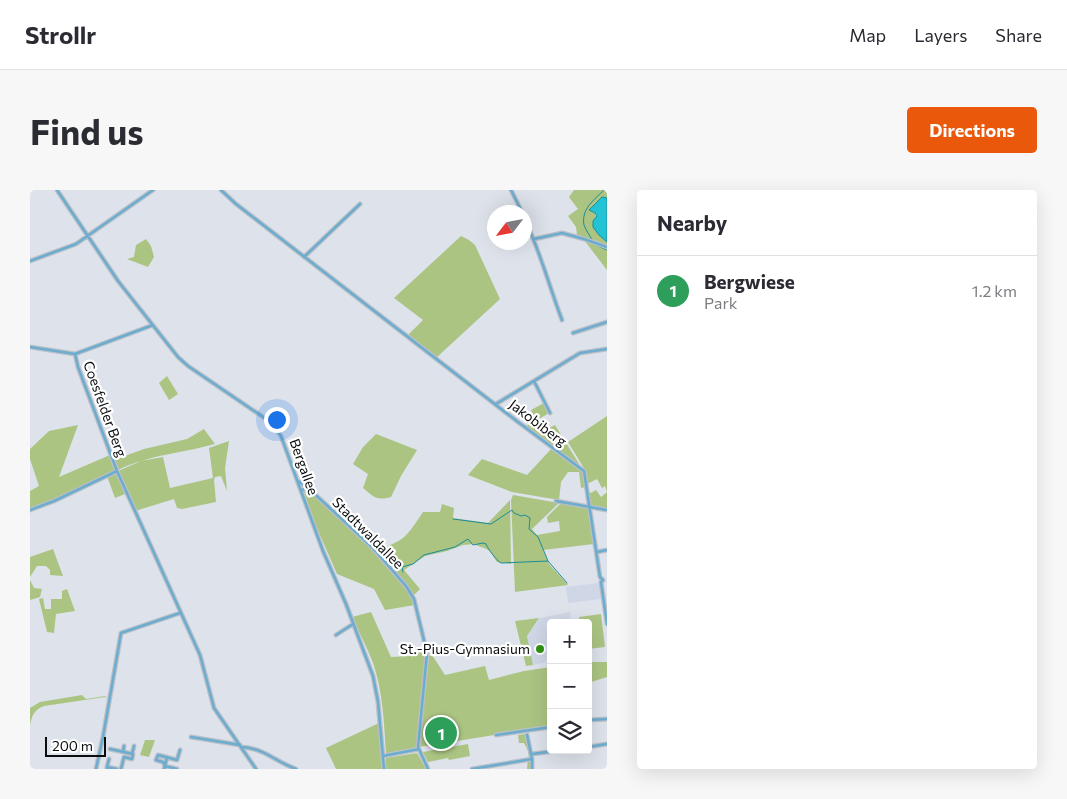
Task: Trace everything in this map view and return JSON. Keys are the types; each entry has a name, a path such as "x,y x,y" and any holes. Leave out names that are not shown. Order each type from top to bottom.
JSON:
{"street":[{"name":"Bergallee","path":"57,190 118,281 182,362 272,424 283,439 323,551 373,676 378,702 384,769"},
{"path":"30,261 65,250 153,190"},
{"path":"221,190 304,257 496,404"},
{"path":"511,190 518,205"},
{"path":"304,257 360,204"},
{"path":"534,239 562,233 607,247"},
{"path":"532,235 562,320"},
{"path":"574,333 607,322"},
{"name":"Coesfelder Berg","path":"30,347 74,354 153,325"},
{"path":"534,381 580,353 607,349"},
{"name":"Coesfelder Berg","path":"74,354 117,471 200,655 217,712 256,769"},
{"name":"Jakobiberg","path":"550,413 534,381 496,404 584,471 590,506"},
{"path":"30,510 54,501 117,471"},
{"name":"Stadtwaldallee","path":"298,481 372,547 406,586 414,599 427,653 418,750"},
{"path":"302,490 308,488"},
{"path":"556,501 607,510"},
{"path":"590,506 607,624"},
{"path":"597,552 607,550"},
{"path":"602,580 607,582"},
{"path":"96,769 121,633 180,613"},
{"path":"336,635 353,624"},
{"path":"592,720 607,719"},
{"path":"496,736 547,728"},
{"path":"527,735 532,754 532,769"},
{"path":"191,737 268,753 284,764 296,769"},
{"path":"592,746 607,744"},
{"path":"109,759 107,768 119,769 124,757 124,746"},
{"path":"124,757 132,759 134,746"},
{"path":"110,749 132,754"},
{"path":"164,767 163,762 156,760 158,754 177,760 180,750"},
{"path":"383,756 418,750 428,769"},
{"path":"532,754 547,752"},
{"path":"164,767 167,757"},
{"path":"472,769 532,759"},
{"path":"164,767 177,769"}],"shaded area":[{"path":"599,583 601,599 568,603 566,587"},
{"name":"St.-Pius-Gymnasium","path":"570,612 571,619 547,619 547,662 533,665 527,636 540,618"}],"green space":[{"path":"574,190 607,190 607,198 601,198 589,210 595,213 596,218 593,221 607,242 607,246 577,235 576,227 568,216 578,209 569,197"},
{"path":"461,236 475,245 500,299 436,358 408,335 423,320 394,298"},
{"path":"146,239 151,246 154,257 148,267 127,259 134,257 136,245"},
{"path":"584,240 607,248 607,270"},
{"path":"167,376 178,394 169,400 159,383"},
{"path":"544,403 549,413 539,419 545,430 555,425 581,467 526,426 536,420 531,410"},
{"path":"607,416 607,492 605,486 602,488 597,479 587,484 585,470 568,442"},
{"path":"78,425 59,477 110,455 116,471 56,500 30,509 30,491 39,486 30,459 30,449 49,431"},
{"path":"204,429 215,444 141,461 118,470 114,460 144,449 187,439"},
{"path":"376,434 417,450 391,497 382,499 370,494 363,488 368,474 353,464 363,447"},
{"path":"229,441 225,468 227,491 221,476 215,477 216,502 182,509 177,508 174,499 135,511 118,471 141,461 163,457 170,488 213,478 209,448"},
{"path":"552,448 584,471 586,487 581,488 579,472 568,472 561,482 559,500 512,492 468,475 482,459 527,475"},
{"path":"116,472 125,494 115,498 107,476"},
{"path":"308,489 382,559 405,586 415,605 385,610 374,589 337,574 316,526 304,492"},
{"path":"596,490 601,497 607,492 607,509 590,506 588,491 591,493"},
{"path":"513,495 559,503 532,529 537,535 560,531 559,521 548,523 547,517 561,503 588,507 594,544 543,550 549,564 568,585 515,592 511,500"},
{"path":"510,500 511,564 497,562 490,551 475,544 463,545 425,556 404,570 420,589 414,595 377,550 404,537 423,512 440,512 442,504 454,508 453,518 488,523"},
{"path":"53,549 63,576 50,575 50,570 46,566 37,566 30,577 30,557"},
{"path":"30,580 34,588 42,589 40,597 30,600"},
{"path":"67,589 75,611 56,614 54,633 47,632 39,599 43,598 45,609 51,609 51,599 62,599 62,591"},
{"path":"371,612 391,657 410,656 426,649 417,749 386,754 379,685 373,663 352,617"},
{"path":"601,614 605,647 592,649 592,619 579,619 579,617"},
{"path":"539,618 527,636 533,665 526,666 515,621"},
{"path":"432,655 445,675 485,666 489,680 547,668 547,727 419,747 429,656"},
{"path":"592,662 607,662 607,677 592,682"},
{"path":"82,695 86,699 105,696 108,699 105,697 44,706 34,713 30,725 30,708 40,702"},
{"path":"379,723 382,769 336,769 326,748"},
{"path":"526,734 531,754 531,769 527,769 528,751 524,743 519,743 518,735"},
{"path":"145,740 155,740 149,757 140,755"},
{"path":"468,744 470,756 449,760 448,758 428,762 423,752"},
{"path":"417,753 426,769 386,769 386,758"}],"water":[{"path":"602,197 607,198 607,242 593,227 593,221 597,216 589,210"}],"waterway":[{"path":"592,240 584,225 584,214 592,201 604,190"},
{"path":"594,244 607,250"},
{"path":"453,519 491,524 512,510 521,516 525,515 530,518 529,529 538,537 548,561"},
{"path":"403,572 402,567 413,564 424,555 455,547 468,539 473,545 486,544 501,563 548,561 567,583"}],"place":[{"name":"St.-Pius-Gymnasium","path":"540,649"},
{"name":"Bergwiese","path":"441,733"}]}
